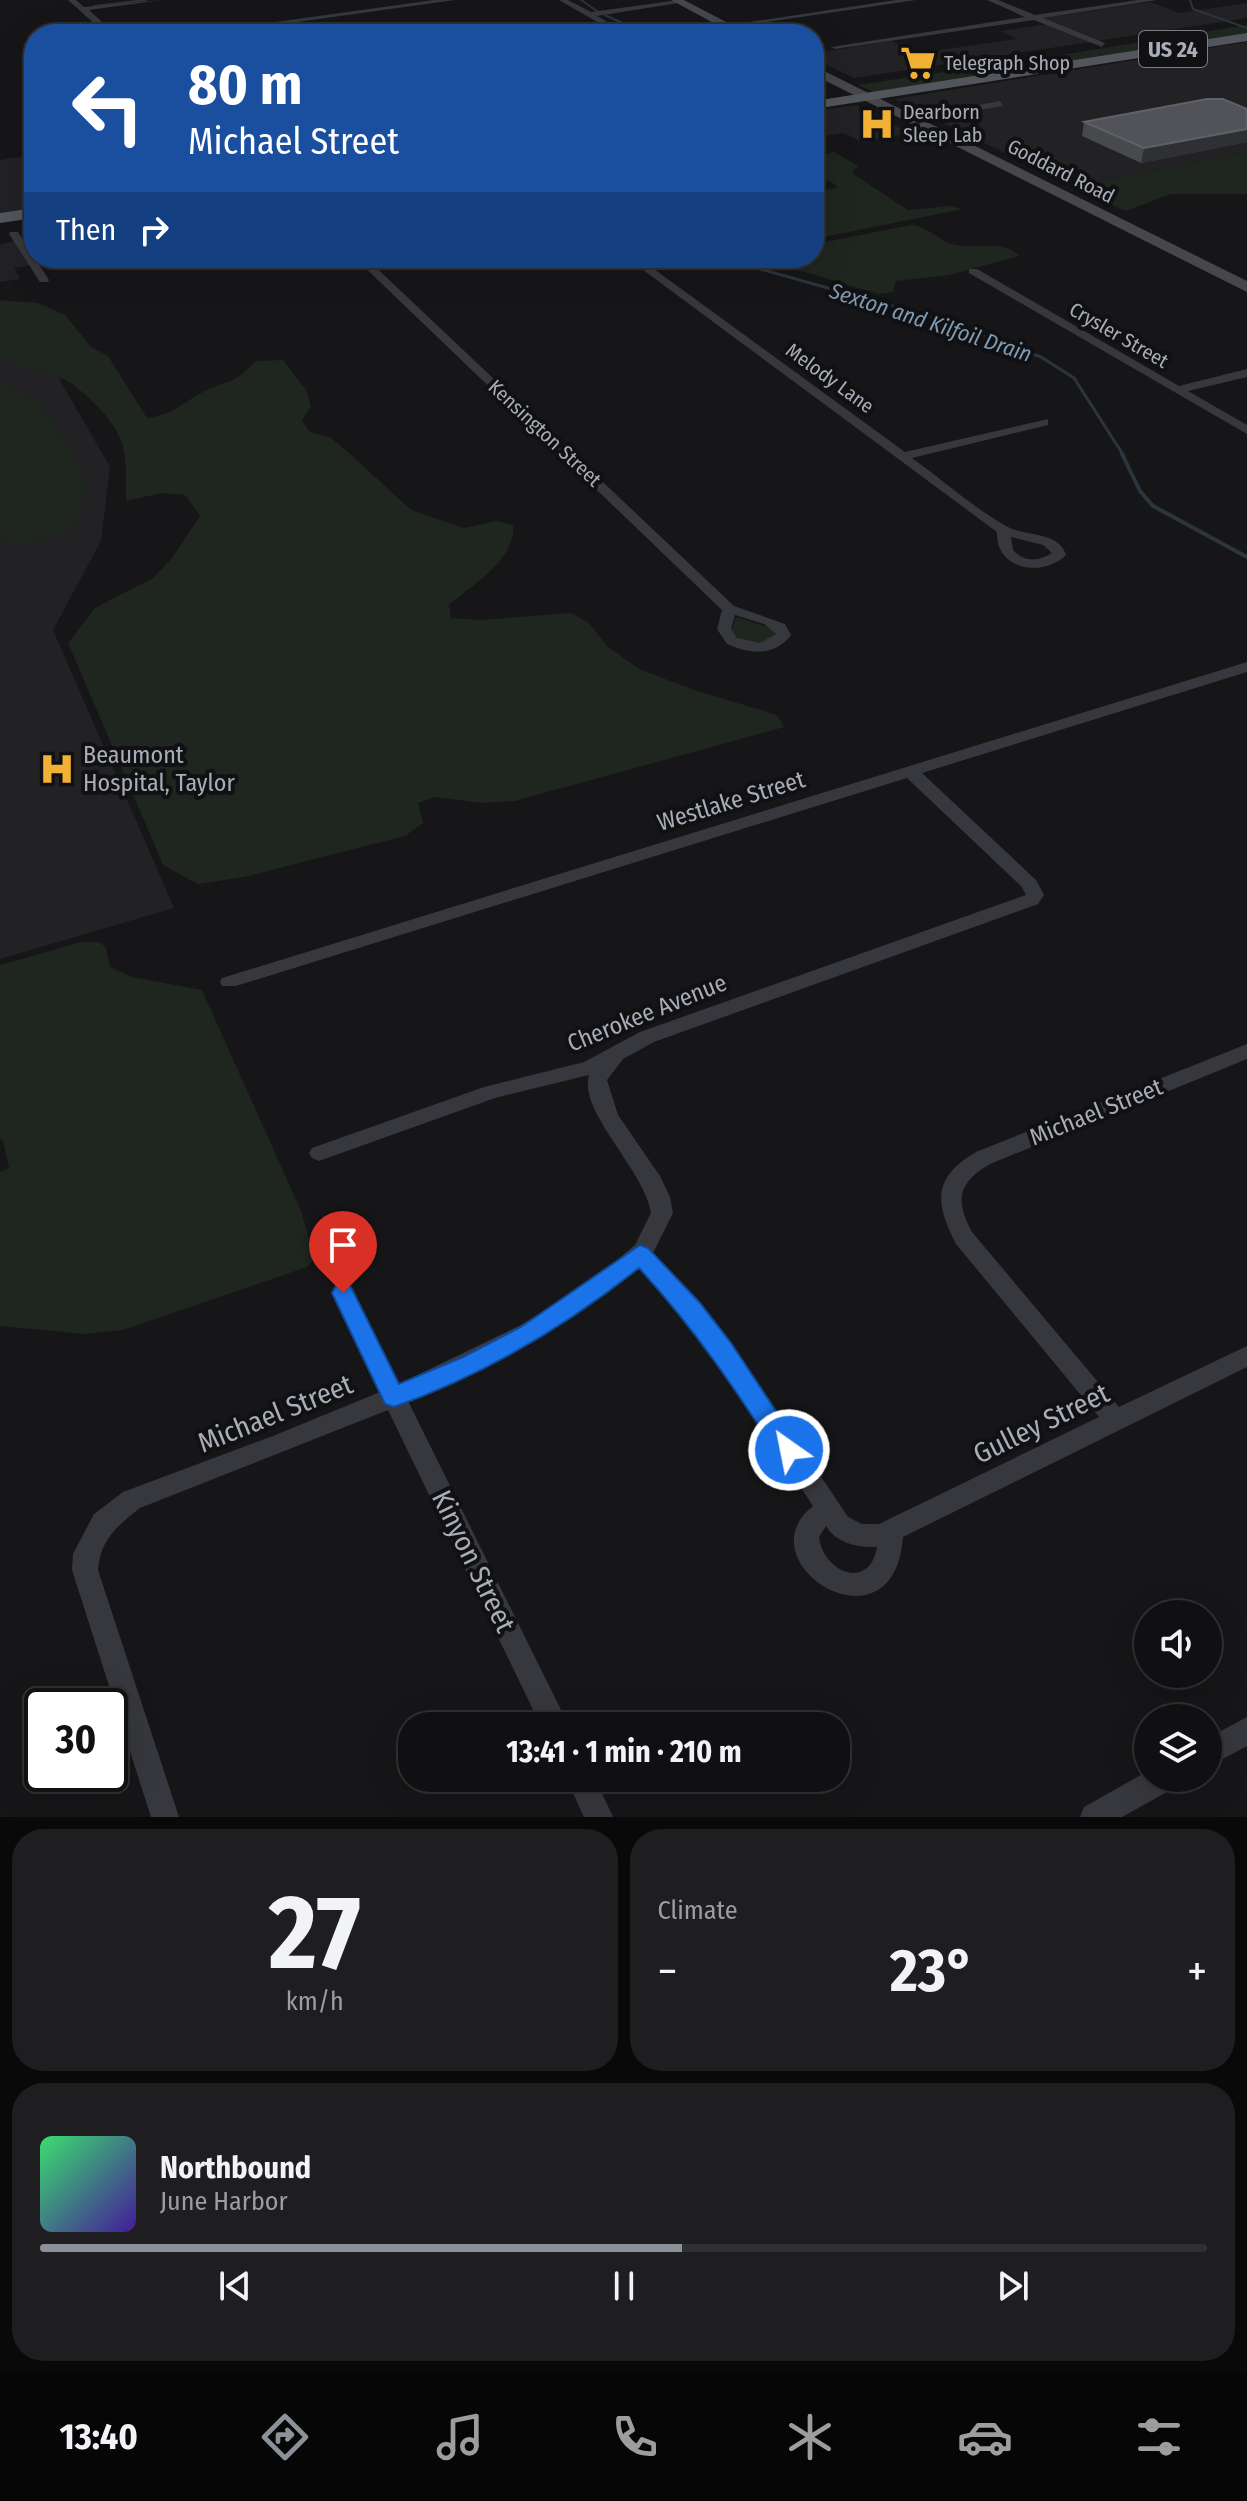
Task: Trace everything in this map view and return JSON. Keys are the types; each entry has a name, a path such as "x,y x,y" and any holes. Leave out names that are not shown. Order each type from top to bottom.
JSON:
{"main road":[{"path":"678,1 723,24"},
{"name":"US 24","path":"1013,58 1247,22"},
{"name":"US 24","path":"824,103 1247,37"},
{"path":"1054,67 1039,65 1031,60 1144,38"},
{"path":"889,93 995,72 993,68 973,64"},
{"name":"Goddard Road","path":"824,75 1247,287"},
{"path":"824,88 876,79"},
{"path":"0,220 24,216"}],"street":[{"path":"72,0 99,24"},
{"path":"82,9 158,0"},
{"path":"268,24 451,0"},
{"path":"563,0 606,24"},
{"path":"741,24 912,0"},
{"path":"991,0 1102,45"},
{"path":"835,47 1153,0"},
{"path":"589,15 678,1"},
{"path":"911,118 1000,104"},
{"path":"7,235 24,256"},
{"path":"34,268 44,280"},
{"name":"Kensington Street","path":"371,268 729,609"},
{"name":"Melody Lane","path":"646,268 1004,531"},
{"name":"Crysler Street","path":"973,271 1247,430"},
{"path":"1177,390 1247,373"},
{"path":"904,456 1044,422"},
{"name":"Westlake Street","path":"229,982 1247,667"},
{"name":"Cherokee Avenue","path":"319,1153 491,1092 590,1068 647,1037 1032,900 1035,895 1030,884 910,771"},
{"name":"Michael Street","path":"1115,1419 964,1238 949,1206 953,1184 967,1166 983,1158 1247,1051"},
{"path":"615,1056 597,1079 600,1102 609,1121 655,1187 661,1204 658,1230 640,1254 723,1349 828,1509 812,1523 807,1536 809,1552 821,1572 835,1583 853,1586 875,1578 888,1560 891,1530"},
{"name":"Michael Street","path":"165,1817 111,1643 86,1582 86,1554 98,1529 116,1510 132,1500 472,1364 529,1334 591,1293 640,1254"},
{"name":"Kinyon Street","path":"343,1293 548,1712"},
{"name":"Gulley Street","path":"828,1509 839,1525 860,1536 881,1535 1247,1356"},
{"path":"1222,1745 1247,1731"},
{"path":"587,1792 599,1817"},
{"path":"1094,1817 1139,1792"}],"shaded area":[{"path":"1150,2 1180,13 1247,3 1247,18 854,78 824,64 824,51 892,41 919,53 1016,39 1001,31 1053,23 1043,18"},
{"path":"1247,25 1247,35 1056,64 1041,63 1049,57"},
{"path":"1247,42 1247,152 1073,186 894,99"},
{"path":"970,68 985,69 973,76 873,92 858,85"},
{"path":"856,105 910,133 863,142 843,133 824,136 824,110"},
{"path":"834,152 858,166 852,173 908,210 950,206 963,209 824,237 824,190 838,187 824,178 824,154"},
{"path":"1247,152 1247,194 1171,194 1126,211 1073,186"},
{"path":"24,156 24,210 0,214 0,160"},
{"path":"911,225 952,244 996,246 1020,256 949,275 896,281 893,292 879,294 782,268 824,268 824,242"},
{"path":"24,240 24,266 14,268 20,279 0,282 0,244"},
{"path":"0,300 38,303 65,315 91,347 108,356 147,418 170,412 203,392 235,379 255,361 283,360 306,390 311,406 302,421 310,432 331,438 411,510 464,528 497,521 513,525 508,549 491,571 449,605 451,618 480,620 570,613 588,622 607,646 639,669 694,690 777,715 784,727 515,801 481,803 435,797 418,803 423,823 405,836 244,877 198,884 163,865 68,643 95,608 153,578 172,558 200,516 185,495 162,493 126,501 123,448 114,426 105,415 69,382 14,364 0,356"},
{"name":"Beaumont Hospital, Taylor","path":"15,302 110,467 101,541 53,630 174,908 0,959 0,304"},
{"path":"0,383 39,403 80,464 86,490 80,513 67,535 24,544 0,540"},
{"path":"736,617 774,629 776,638 758,644 742,641 731,632"},
{"path":"82,942 100,942 106,948 110,967 132,977 202,990 301,1211 315,1258 307,1267 123,1330 84,1334 0,1326 0,1172 9,1168 3,1140 0,1139 0,965"}],"building":[{"path":"1207,99 1223,99 1247,109 1247,129 1144,148 1084,122"}],"waterway":[{"path":"94,6 146,0"},
{"name":"Sexton and Kilfoil Drain","path":"581,0 597,11"},
{"path":"1190,0 1193,9 1247,28"},
{"name":"Sexton and Kilfoil Drain","path":"605,15 624,24"},
{"name":"Sexton and Kilfoil Drain","path":"757,268 931,317 1041,357 1074,378 1124,456"},
{"name":"Sexton and Kilfoil Drain","path":"1122,454 1140,491 1153,506 1247,557"}],"place":[{"name":"Telegraph Shop","path":"918,63"},
{"name":"Dearborn Sleep Lab","path":"877,124"},
{"name":"Beaumont Hospital, Taylor","path":"57,769"}],"route":[{"path":"343,1293 394,1397 472,1364 529,1334 591,1293 640,1254 723,1349 789,1450"}]}
